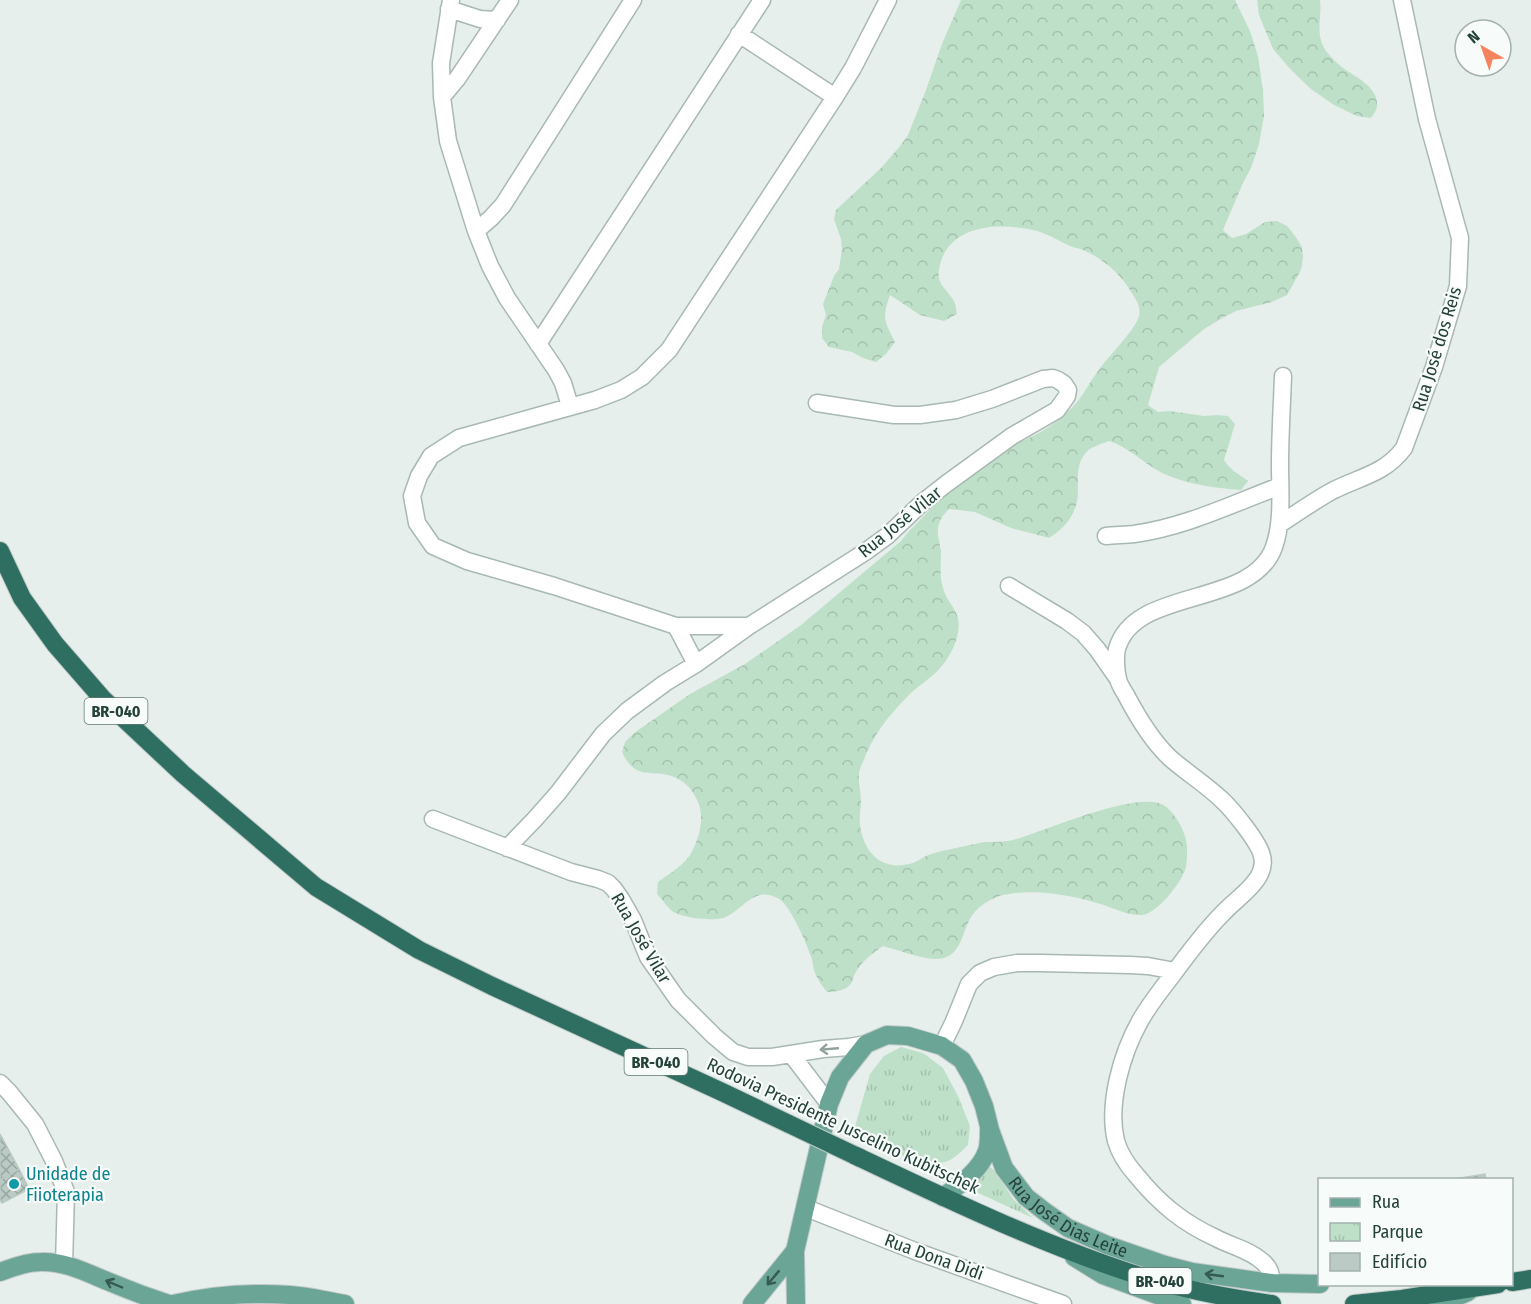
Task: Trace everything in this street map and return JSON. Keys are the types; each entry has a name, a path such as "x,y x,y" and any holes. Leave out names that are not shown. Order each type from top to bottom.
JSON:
{"highway":[{"name":"Rodovia Presidente Juscelino Kubitschek","path":"0,551 22,598 55,644 102,698 183,774 316,887 411,945 461,971 943,1197 1052,1244 1144,1277 1201,1292 1272,1304"},
{"path":"1513,1282 1531,1279"},
{"path":"1354,1304 1486,1286"}],"main road":[{"name":"Rua José Dias Leite","path":"866,1044 887,1035 908,1036 942,1046 962,1060 984,1106 1004,1168 1026,1197 1068,1228 1107,1245 1192,1272 1272,1283 1318,1284"},
{"path":"796,1304 795,1251 829,1104 840,1077 866,1044"},
{"name":"Rua José Dias Leite","path":"943,1197 967,1178 983,1159 988,1149 990,1130"},
{"path":"1052,1244 1103,1275 1182,1304"},
{"path":"752,1304 795,1251"},
{"path":"0,1272 18,1265 41,1262 64,1265 171,1304 203,1297 253,1293 292,1295 345,1304"},
{"path":"1462,1286 1474,1288"},
{"path":"1440,1304 1474,1288"}],"street":[{"path":"442,97 457,79 510,0"},
{"path":"476,231 502,205 633,0"},
{"path":"538,344 762,0"},
{"path":"749,626 676,626 554,586 466,561 433,546 417,523 412,496 418,476 431,456 459,438 595,400 621,390 642,377 669,350 835,97 853,68 888,0"},
{"name":"Rua José dos Reis","path":"1280,524 1334,490 1371,474 1396,458 1404,448 1434,367 1458,286 1460,238 1427,119 1402,0"},
{"path":"497,20 480,19 450,5 441,63 442,97 448,141 476,231 490,266 507,298 560,376 570,406"},
{"path":"739,34 835,97"},
{"path":"1118,679 1117,651 1123,636 1134,624 1152,613 1236,584 1253,576 1265,566 1274,548 1280,524 1283,376"},
{"name":"Rua José Vilar","path":"507,848 558,793 594,745 614,723 646,696 749,626 880,542 946,484 1012,436 1057,411 1067,396 1068,390 1059,380 1043,379 956,410 920,415 894,415 817,403"},
{"path":"1106,536 1166,528 1280,486"},
{"path":"1009,586 1083,633 1118,679 1135,711 1168,756 1222,799 1248,830 1262,856 1262,869 1254,881 1199,940 1140,1021 1124,1058 1116,1089 1114,1120 1116,1142 1126,1163 1148,1189 1171,1212 1194,1227 1262,1261 1270,1268 1272,1283"},
{"path":"676,626 696,664"},
{"name":"Rua José Vilar","path":"434,819 571,872 608,883 621,899 633,920 648,957 678,1000 733,1052 748,1056 772,1057 866,1044"},
{"path":"942,1046 969,984 981,973 994,967 1017,963 1040,963 1148,966 1175,971"},
{"path":"791,1054 829,1104"},
{"path":"0,1083 35,1124 54,1161 66,1192 64,1265"},
{"name":"Rua Dona Didi","path":"806,1208 915,1251 1063,1304"}],"green space":[{"path":"961,0 1235,0 1250,31 1258,56 1264,116 1259,144 1251,168 1223,230 1232,238 1246,234 1265,222 1277,221 1287,226 1295,236 1302,247 1303,258 1301,270 1287,295 1224,317 1204,329 1159,367 1148,405 1158,412 1228,416 1235,424 1224,460 1248,481 1241,490 1200,485 1171,477 1123,447 1109,441 1092,448 1084,455 1079,466 1078,495 1073,513 1063,527 1049,538 1011,528 975,512 949,509 940,520 938,534 942,586 956,612 959,628 955,642 941,667 911,693 887,719 871,744 859,772 862,834 869,850 882,862 899,865 911,864 934,853 984,842 1013,840 1091,813 1135,803 1153,802 1169,810 1177,819 1183,832 1187,844 1187,860 1180,880 1162,903 1142,915 1128,913 1092,901 1041,892 998,896 977,909 959,945 949,956 933,959 883,946 861,964 848,987 839,991 827,992 815,973 812,959 798,926 789,909 779,899 771,895 757,896 726,917 715,919 683,916 666,905 657,894 658,882 684,862 693,849 700,826 699,805 691,791 680,780 671,776 640,771 628,762 622,752 625,742 634,733 690,694 745,664 801,625 901,541 941,496 1014,444 1032,437 1057,421 1078,401 1098,371 1137,322 1138,305 1129,288 1112,268 1098,258 1037,231 996,227 969,232 957,239 948,248 941,261 939,280 954,301 957,314 944,321 920,315 890,295 885,319 895,342 876,362 852,352 829,347 822,338 822,327 826,315 823,304 839,269 842,249 834,219 836,210 881,168 908,135"},
{"path":"1257,0 1320,0 1320,35 1323,46 1338,64 1363,81 1373,92 1377,106 1371,118 1357,116 1334,105 1311,89 1292,71 1273,49 1259,15"},
{"path":"901,1047 923,1053 943,1068 958,1096 970,1126 968,1145 950,1160 927,1163 914,1160 887,1149 854,1130 870,1074 884,1056"},
{"path":"989,1166 996,1172 1013,1199 1033,1218 963,1186"}],"building":[{"path":"0,1134 19,1169 0,1180"},
{"name":"Unidade de Fiioterapia","path":"19,1169 29,1189 2,1203 0,1180"},
{"path":"1485,1174 1486,1178 1460,1178"}],"place":[{"name":"Unidade de Fiioterapia","path":"14,1184"}]}
